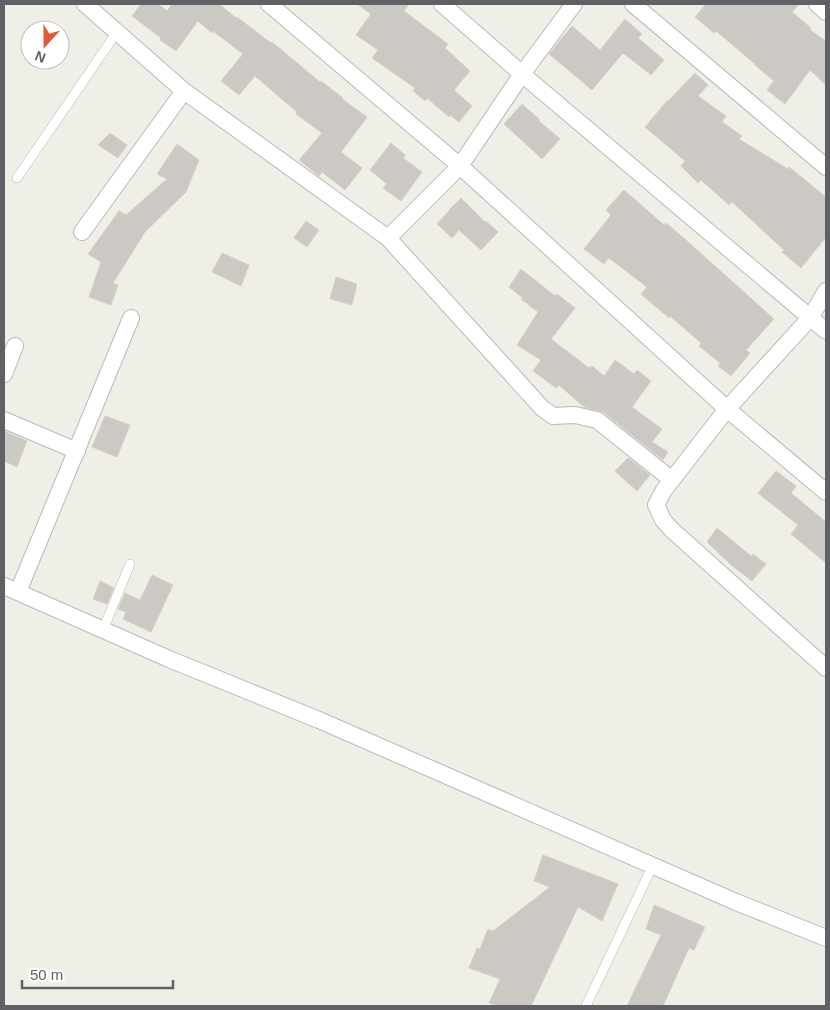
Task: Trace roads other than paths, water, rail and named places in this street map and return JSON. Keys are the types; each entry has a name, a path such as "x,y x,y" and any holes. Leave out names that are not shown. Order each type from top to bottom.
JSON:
{"street":[{"path":"85,4 184,91 388,238 542,408 553,416 575,414 597,420 672,480"},
{"path":"269,4 460,166 727,409 826,492"},
{"path":"442,4 826,331"},
{"path":"388,238 460,166 522,74 574,4"},
{"path":"633,4 826,167"},
{"path":"817,4 826,12"},
{"path":"82,232 184,91"},
{"path":"826,291 810,318 727,409 664,490 656,505 663,520 687,544 826,668"},
{"path":"131,318 77,450 11,589 169,659 319,720 736,902 826,938"},
{"path":"4,374 15,346"},
{"path":"4,420 77,450"}],"lane":[{"path":"17,178 117,32"},
{"path":"103,630 130,564"},
{"path":"586,1006 653,865"}]}
